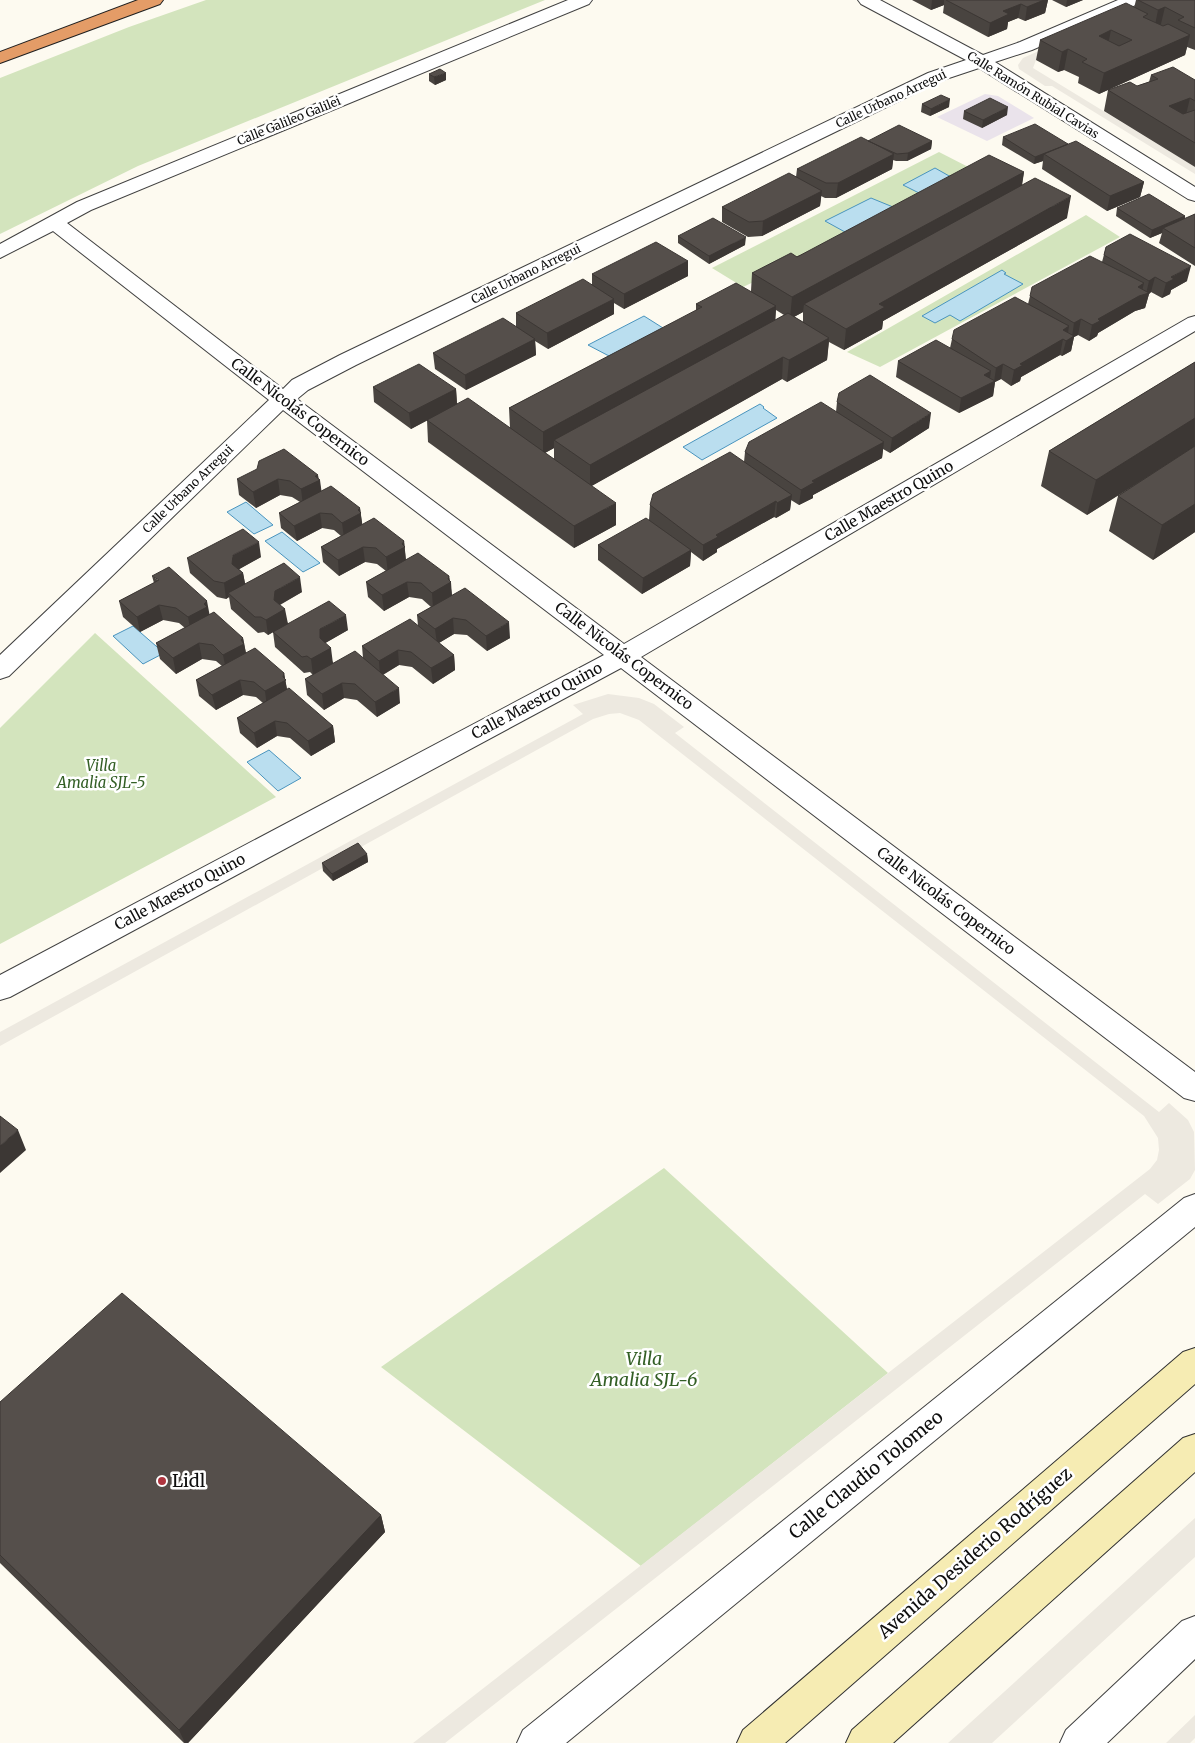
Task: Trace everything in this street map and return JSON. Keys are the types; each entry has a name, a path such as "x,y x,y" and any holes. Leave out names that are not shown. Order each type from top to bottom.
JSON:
{"highway":[{"path":"0,58 154,0"}],"street":[{"name":"Calle Galileo Galilei","path":"0,252 84,206 583,0"},
{"name":"Calle Ramón Rubial Cavias","path":"867,0 980,61 1195,195"},
{"name":"Calle Urbano Arregui","path":"0,670 283,399 300,385 934,77 1026,46 1132,0"},
{"name":"Calle Nicolás Copernico","path":"53,222 283,399 1195,1089"},
{"name":"Calle Maestro Quino","path":"0,989 623,656 1195,322"},
{"name":"Calle Claudio Tolomeo","path":"536,1743 1195,1208"},
{"name":"Avenida Desiderio Rodríguez","path":"756,1743 1195,1363"},
{"path":"865,1743 1195,1450"},
{"path":"1079,1743 1195,1634"}],"shaded area":[{"path":"1048,47 1036,60 1033,68 1195,167 1195,174 1052,86 1045,86 1019,69 1018,65 1023,58"},
{"path":"985,94 998,96 1034,118 987,141 937,117"},
{"path":"608,694 639,698 654,704 684,727 675,733 1159,1112 1169,1103 1188,1120 1194,1132 1195,1170 1190,1179 1158,1204 1145,1194 445,1743 413,1743 1150,1169 1157,1160 1159,1150 1158,1138 1144,1116 639,720 620,713 593,719 0,1046 0,1032 583,714 573,705"},
{"path":"1195,1518 1195,1557 992,1743 948,1743"},
{"path":"1195,1715 1195,1738 1190,1743 1166,1743"}],"green space":[{"path":"206,0 545,0 138,166 0,234 0,78 129,27"},
{"path":"939,152 980,173 743,287 712,268"},
{"path":"1086,215 1120,237 880,367 847,352"},
{"name":"Villa Amalia SJL-5","path":"95,633 276,797 0,944 0,728"},
{"name":"Villa Amalia SJL-6","path":"664,1168 888,1373 641,1566 381,1367"}],"water":[{"path":"935,168 951,177 919,193 903,185"},
{"path":"871,198 893,207 845,232 825,221"},
{"path":"1002,270 1006,273 1004,274 1023,284 960,321 950,315 935,323 922,316"},
{"path":"644,316 663,328 609,356 588,345"},
{"path":"760,404 777,418 702,460 683,447"},
{"path":"246,502 273,525 254,534 227,512"},
{"path":"282,532 320,563 303,572 265,541"},
{"path":"133,626 164,653 143,664 113,636"},
{"path":"269,750 301,778 278,791 247,762"}],"building":[{"path":"946,0 1044,0 1027,7 1021,4 1003,11 1009,14 990,23"},
{"path":"1138,0 1195,0 1195,28 1178,20 1184,17 1165,7 1158,10"},
{"path":"1126,3 1148,14 1143,17 1163,26 1168,24 1190,35 1104,73 1082,62 1087,59 1068,49 1062,52 1040,40","holes":["1111,30 1132,40 1119,46 1099,36"]},
{"path":"1173,67 1195,80 1195,101 1190,98 1169,106 1183,114 1195,110 1195,143 1108,90 1130,82 1137,86 1158,79 1151,75"},
{"path":"440,69 446,73 434,77 429,74"},
{"path":"941,95 950,99 931,109 922,104"},
{"path":"990,98 1008,107 983,120 964,111"},
{"path":"1035,124 1068,144 1035,157 1003,137"},
{"path":"899,125 932,141 908,153 897,154 868,141"},
{"path":"861,137 894,154 838,183 826,183 797,169"},
{"path":"1076,141 1144,182 1110,196 1044,154"},
{"path":"989,155 1024,172 792,297 752,273 791,253 797,257"},
{"path":"789,173 822,191 763,221 749,222 722,207"},
{"path":"1035,178 1071,196 879,304 885,307 846,329 804,304"},
{"path":"1149,194 1185,216 1152,230 1117,208"},
{"path":"1195,214 1195,248 1163,228"},
{"path":"713,218 746,237 709,256 678,236"},
{"path":"1130,234 1191,266 1171,277 1174,279 1166,283 1155,277 1149,281 1104,255 1106,247"},
{"path":"656,242 688,261 624,294 592,274"},
{"path":"1090,256 1144,283 1138,287 1149,293 1139,296 1098,319 1100,321 1092,325 1081,319 1074,323 1030,296 1032,287"},
{"path":"583,279 614,299 547,333 516,313"},
{"path":"736,283 776,306 543,432 509,408 702,307 696,304"},
{"path":"1015,297 1069,326 1063,330 1074,336 1066,341 1063,339 1020,364 1023,365 1014,370 1003,364 996,368 952,339 954,330"},
{"path":"788,313 829,338 789,360 783,357 590,465 554,440"},
{"path":"503,318 535,339 465,375 433,353"},
{"path":"936,340 991,371 984,375 995,381 961,398 898,361"},
{"path":"1195,362 1195,418 1096,480 1049,451"},
{"path":"419,364 456,389 409,413 373,387"},
{"path":"870,375 931,413 892,438 837,402 839,393"},
{"path":"468,398 616,503 574,526 427,420"},
{"path":"821,402 884,442 812,481 815,482 801,490 745,452 749,442"},
{"path":"1195,446 1195,504 1162,525 1118,496"},
{"path":"284,449 318,475 315,476 320,480 301,489 290,481 278,479 253,492 237,479 257,469 259,461"},
{"path":"730,452 792,495 777,503 776,501 716,535 718,537 703,545 650,505 653,494"},
{"path":"331,486 360,508 358,510 361,513 342,523 332,514 320,513 294,526 279,513"},
{"path":"374,518 404,541 402,544 405,547 386,557 376,548 363,547 338,560 321,547"},
{"path":"646,518 691,550 643,578 598,545"},
{"path":"243,529 259,542 233,555 232,564 243,573 224,583 214,581 187,558"},
{"path":"418,553 449,576 448,579 451,582 432,593 421,583 407,582 382,595 366,582"},
{"path":"284,563 300,577 275,591 274,600 285,609 266,620 261,617 255,617 228,593"},
{"path":"169,567 207,601 204,604 207,607 188,617 176,608 159,605 137,617 119,601 159,580 152,576"},
{"path":"465,588 509,622 486,636 466,620 453,618 435,629 417,615"},
{"path":"329,601 346,615 320,629 320,638 331,648 311,659 307,656 302,657 273,632"},
{"path":"214,612 243,638 241,640 244,644 223,655 213,645 199,643 173,658 156,643"},
{"path":"410,619 454,655 431,668 411,652 398,650 379,661 362,646"},
{"path":"255,648 284,673 283,677 286,680 265,691 254,682 240,680 212,695 196,680"},
{"path":"355,651 399,688 375,702 355,684 342,683 322,694 305,679"},
{"path":"289,688 333,726 308,741 287,723 275,721 254,733 237,718"},
{"path":"358,843 367,854 332,874 322,863"},
{"path":"0,1116 18,1130 0,1146"},
{"name":"Lidl","path":"122,1293 381,1515 179,1730 0,1555 0,1402"}],"place":[{"name":"Lidl","path":"162,1481"}]}
